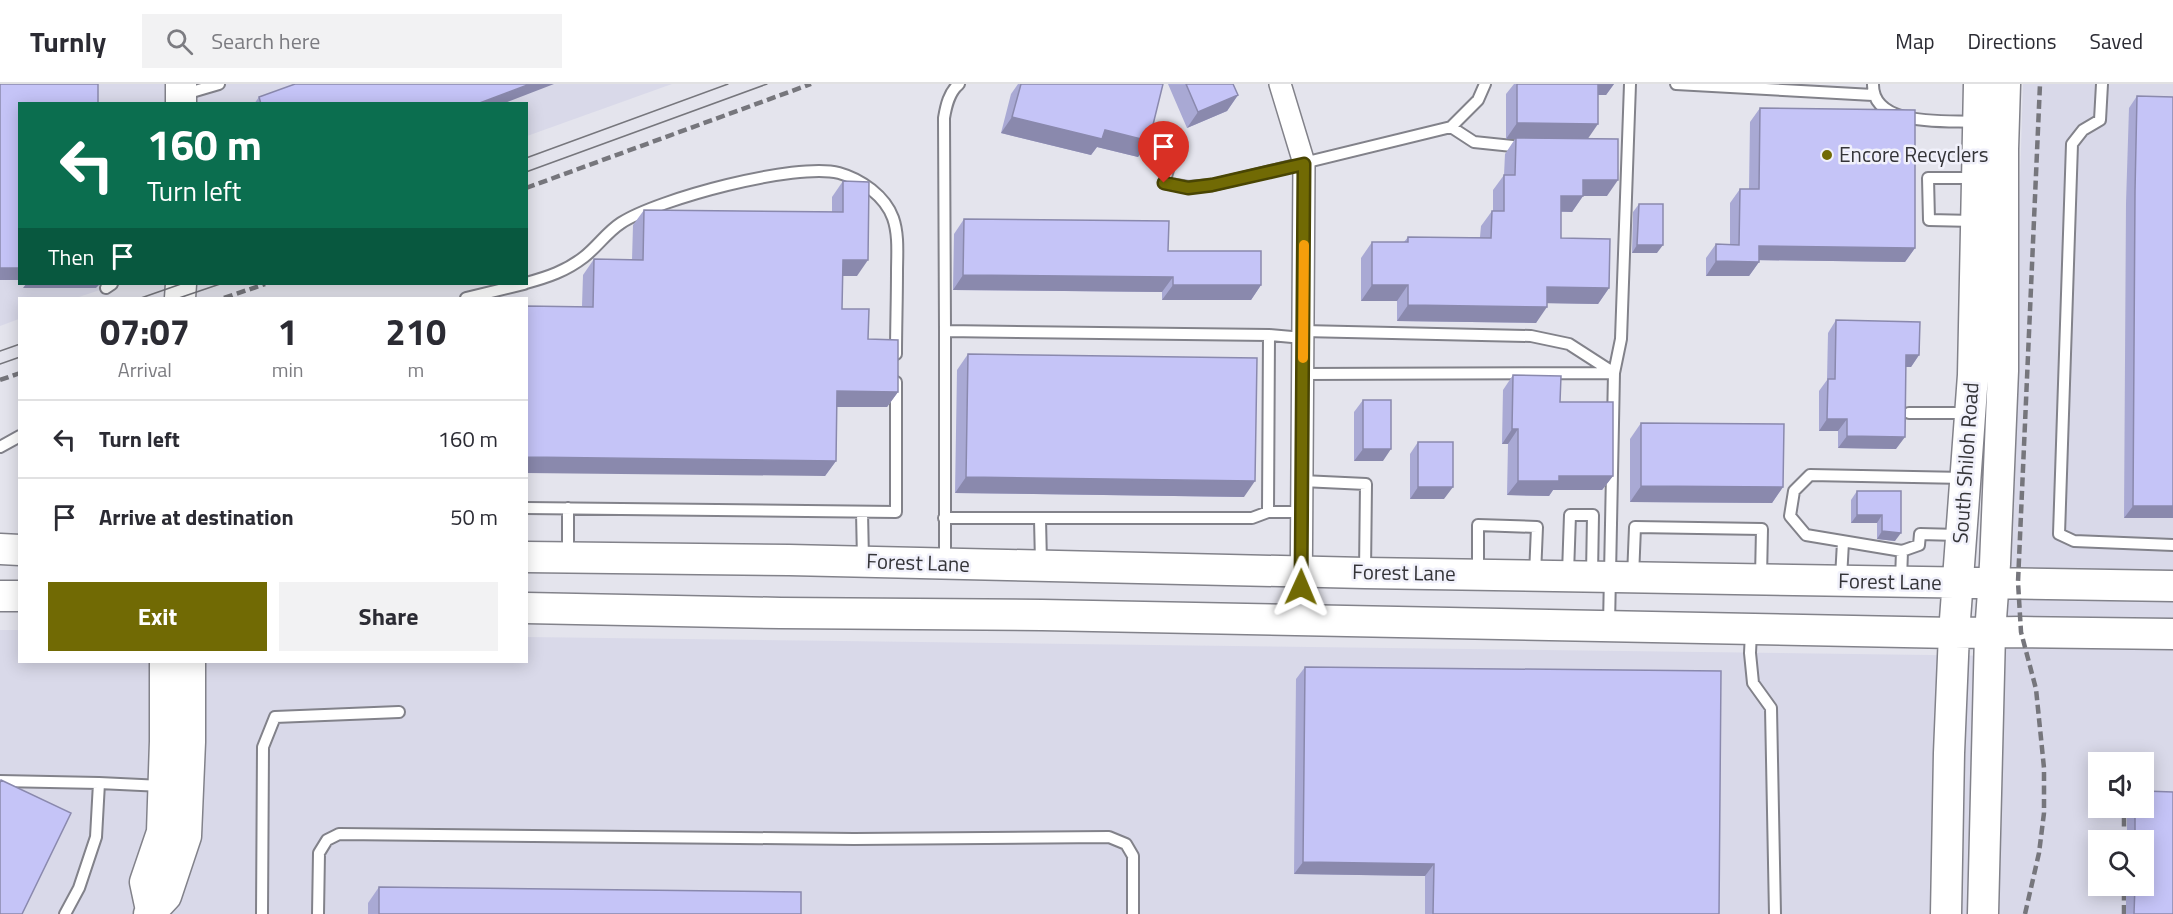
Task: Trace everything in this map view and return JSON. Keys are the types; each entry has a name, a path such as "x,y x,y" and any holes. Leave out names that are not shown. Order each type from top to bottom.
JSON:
{"main road":[{"name":"South Shiloh Road","path":"1979,84 1977,122 1989,178"},
{"name":"South Shiloh Road","path":"1983,914 1990,633 1994,582 1985,414 1973,375 1989,221 1989,178 2005,84"},
{"name":"South Shiloh Road","path":"1946,914 1949,753 1960,536 1965,478 1985,414"},
{"path":"0,549 18,550"},
{"name":"Forest Lane","path":"528,557 863,561 1365,573 2173,586"},
{"path":"566,608 567,558"},
{"path":"1041,566 1041,615"},
{"path":"0,596 18,596"},
{"path":"528,608 1041,615 1954,633 2173,634"},
{"path":"155,663 161,680 177,706"},
{"path":"150,912 166,896 186,836 177,706 165,663"},
{"path":"150,912 145,882 162,832 163,786 177,706 190,663"},
{"path":"177,706 202,663"}],"street":[{"path":"1280,84 1304,164 1301,620"}],"lane":[{"path":"181,94 219,84"},
{"path":"945,564 944,118 947,102 959,84"},
{"path":"1178,137 1164,183 1188,188 1212,185 1451,128 1478,100 1485,84"},
{"path":"1601,577 1614,373 1621,339 1630,84"},
{"path":"1676,84 1873,90 1882,108 1906,118 1977,122"},
{"path":"2102,84 2100,120 2083,130 2072,144 2059,534 2074,542 2173,545"},
{"path":"1451,128 1474,142 1509,147 1533,147"},
{"path":"1616,147 1628,147"},
{"path":"528,282 556,275 584,257 620,224 668,201 739,182 799,172 837,172 858,180 879,196 893,217 897,242 896,512 528,508"},
{"path":"1989,178 1928,178 1929,220 1989,221"},
{"path":"470,297 517,285"},
{"path":"945,331 1531,336 1569,344 1614,373"},
{"path":"1268,512 1269,335"},
{"path":"1303,374 1614,373"},
{"path":"1909,413 1985,414"},
{"path":"0,447 18,437"},
{"path":"1960,536 1920,534 1920,545 1902,551 1806,535 1790,516 1794,491 1810,475 1965,478"},
{"path":"1302,482 1366,484 1365,573"},
{"path":"567,558 568,508"},
{"path":"862,512 863,561"},
{"path":"944,518 1252,518 1268,512 1302,512"},
{"path":"1601,577 1570,515 1593,515 1609,626"},
{"path":"1040,519 1041,566"},
{"path":"1478,575 1478,525 1536,526 1535,576"},
{"path":"1601,577 1635,526 1762,529 1761,580"},
{"path":"1840,582 1843,542"},
{"path":"1901,582 1902,551"},
{"path":"1751,629 1750,653 1753,683 1771,708 1775,914"},
{"path":"262,914 263,747 275,717 399,712"},
{"path":"0,781 163,786"},
{"path":"65,914 79,888 96,837 99,783"},
{"path":"318,914 319,853 327,840 339,834 854,839 1109,837 1126,844 1133,856 1133,914"}],"shaded area":[{"path":"0,84 672,84 528,136 528,102 18,102 18,285 115,285 79,297 18,297 18,319 0,326"},
{"path":"2023,84 2173,84 2173,914 0,914 0,630 18,630 18,663 528,663 528,637 2005,656"}],"building":[{"path":"0,84 98,84 98,102 18,102 18,268 0,268"},
{"path":"295,84 530,84 482,102 260,102 259,97"},
{"path":"1021,84 1163,84 1149,141 1105,130 1102,139 1012,117"},
{"path":"1186,84 1233,84 1238,95 1198,112"},
{"path":"1517,84 1598,84 1598,124 1517,123"},
{"path":"2137,96 2173,97 2173,506 2133,506"},
{"path":"1760,108 1915,110 1915,248 1759,246 1759,262 1716,261 1716,244 1739,245 1740,189 1759,189"},
{"path":"1516,138 1618,139 1618,180 1583,180 1583,196 1561,196 1561,238 1610,239 1609,288 1547,287 1547,307 1408,305 1408,285 1372,285 1372,242 1408,242 1408,237 1491,238 1492,211 1504,211 1504,175 1515,175"},
{"path":"843,181 869,182 868,260 843,260 842,309 869,309 868,339 898,340 898,392 837,391 836,461 528,457 528,306 593,307 594,259 643,260 644,210 843,212"},
{"path":"1639,204 1663,204 1663,245 1637,245"},
{"path":"964,219 1169,221 1168,251 1261,251 1261,285 1173,285 1173,277 963,275"},
{"path":"1836,320 1920,322 1919,355 1906,355 1905,437 1847,436 1847,419 1827,419 1828,379 1835,379"},
{"path":"968,354 1257,358 1255,481 966,477"},
{"path":"1513,375 1561,376 1560,402 1613,402 1613,476 1559,476 1559,481 1518,481 1518,429 1512,429"},
{"path":"1363,400 1391,400 1391,449 1363,449"},
{"path":"1641,423 1784,424 1783,487 1641,486"},
{"path":"1418,442 1453,442 1453,487 1418,487"},
{"path":"1857,491 1901,491 1901,533 1882,531 1882,515 1857,515"},
{"path":"1305,667 1721,671 1719,914 1433,914 1434,864 1303,862"},
{"path":"1,780 71,813 22,914 0,914"},
{"path":"2154,791 2173,792 2173,914 2134,914 2135,896 2154,896 2154,830 2135,830 2135,818 2154,818"},
{"path":"379,887 801,892 801,914 379,914"}],"tram line":[{"path":"528,157 728,84"},
{"path":"528,171 767,84"},
{"path":"144,297 178,285"},
{"path":"182,297 217,285"},
{"path":"0,351 18,345"},
{"path":"0,364 18,358"}],"railway":[{"path":"528,187 811,84"},
{"path":"2025,914 2039,853 2044,813 2044,768 2036,689 2021,632 2018,582 2040,84"},
{"path":"227,297 262,285"},
{"path":"0,380 18,374"},
{"path":"2124,818 2124,830"},
{"path":"2124,896 2124,914"}],"slow traffic":[{"path":"1303,358 1304,245"}],"place":[{"name":"Encore Recyclers","path":"1827,155"}],"route":[{"path":"1164,183 1188,188 1212,185 1304,164 1301,587"}]}
